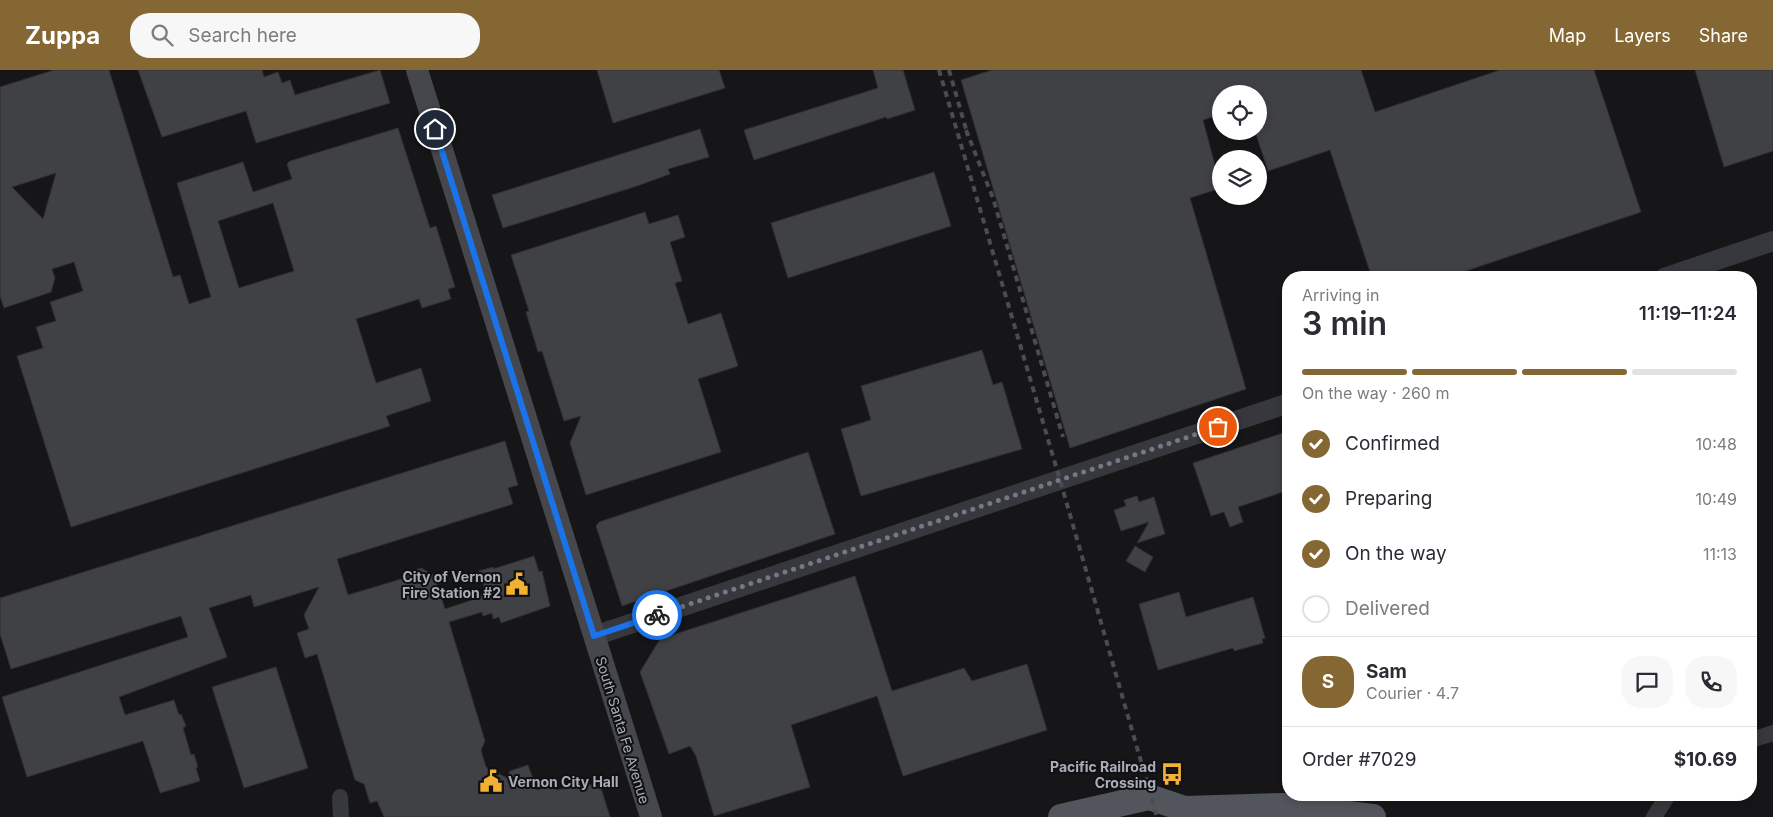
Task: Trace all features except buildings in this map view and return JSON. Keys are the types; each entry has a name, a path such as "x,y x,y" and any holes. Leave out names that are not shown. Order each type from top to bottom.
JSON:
{"main road":[{"name":"South Santa Fe Avenue","path":"417,70 651,817"},
{"path":"1061,817 1149,797 1181,813 1282,806 1373,817"}],"street":[{"path":"1685,271 1773,241"},
{"path":"594,636 1282,405"},
{"path":"1757,738 1773,733"},
{"path":"340,797 341,817"},
{"path":"1654,817 1664,801"}],"railway":[{"path":"939,70 1157,817"},
{"path":"949,70 968,136"},
{"path":"966,130 993,198 1063,437"}],"way so far":[{"path":"657,615 1218,427"}],"place":[{"name":"City of Vernon Fire Station #2","path":"517,584"},
{"name":"Pacific Railroad Crossing","path":"1172,774"},
{"name":"Vernon City Hall","path":"491,781"}],"route":[{"path":"435,129 594,636 657,615"}]}
